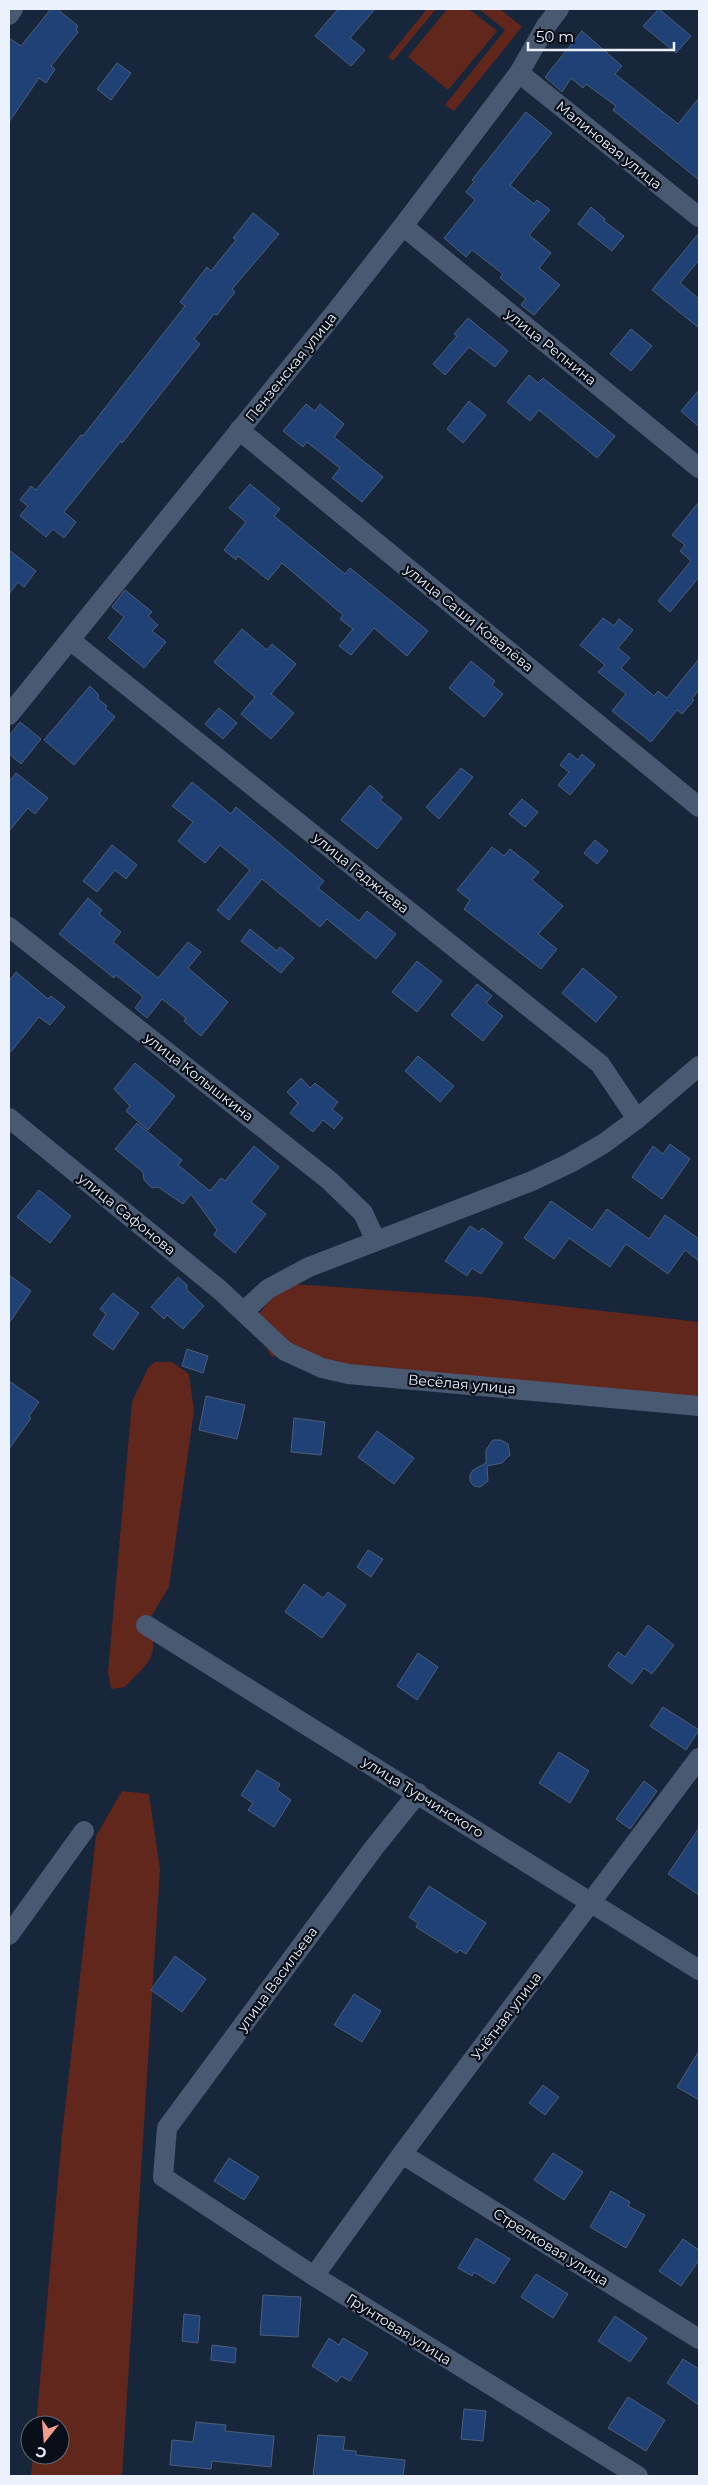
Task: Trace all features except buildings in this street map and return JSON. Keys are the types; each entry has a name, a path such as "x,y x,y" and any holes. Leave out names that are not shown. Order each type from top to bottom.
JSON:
{"street":[{"path":"9,15 13,9"},
{"name":"Пензенская улица","path":"9,715 403,226 519,73 546,26 559,9"},
{"name":"Малиновая улица","path":"519,73 699,217"},
{"name":"улица Репнина","path":"403,226 699,468"},
{"name":"улица Саши Ковалёва","path":"239,430 699,807"},
{"name":"улица Гаджиева","path":"70,640 600,1064 637,1120"},
{"name":"улица Колышкина","path":"9,927 330,1181 362,1213 376,1241"},
{"path":"244,1312 268,1289 309,1267 532,1180 570,1163 603,1144 637,1120 699,1066"},
{"name":"улица Сафонова","path":"9,1118 244,1312"},
{"name":"Весёлая улица","path":"244,1312 285,1350 322,1368 348,1374 699,1406"},
{"name":"улица Турчинского","path":"146,1625 699,1970"},
{"name":"Учётная улица","path":"314,2276 402,2154 699,1758"},
{"name":"улица Васильева","path":"163,2177 167,2128 373,1849 418,1793"},
{"path":"9,1935 84,1831"},
{"name":"Стрелковая улица","path":"402,2154 699,2339"},
{"name":"Грунтовая улица","path":"163,2177 314,2276 638,2476"}],"shaded area":[{"path":"427,9 436,9 393,61 388,57"},
{"path":"447,9 469,9 497,31 448,90 408,57"},
{"path":"479,9 500,9 522,27 454,111 445,105 505,30"},
{"path":"293,1284 481,1297 699,1322 699,1401 271,1356 253,1321 271,1299"},
{"path":"155,1362 172,1362 189,1374 194,1411 169,1587 149,1620 153,1651 147,1664 125,1687 111,1689 108,1672 132,1402 148,1368"},
{"path":"122,1791 149,1794 160,1869 122,2476 31,2476 32,2465 70,2465 70,2415 37,2415 62,2135 96,1836"}]}
